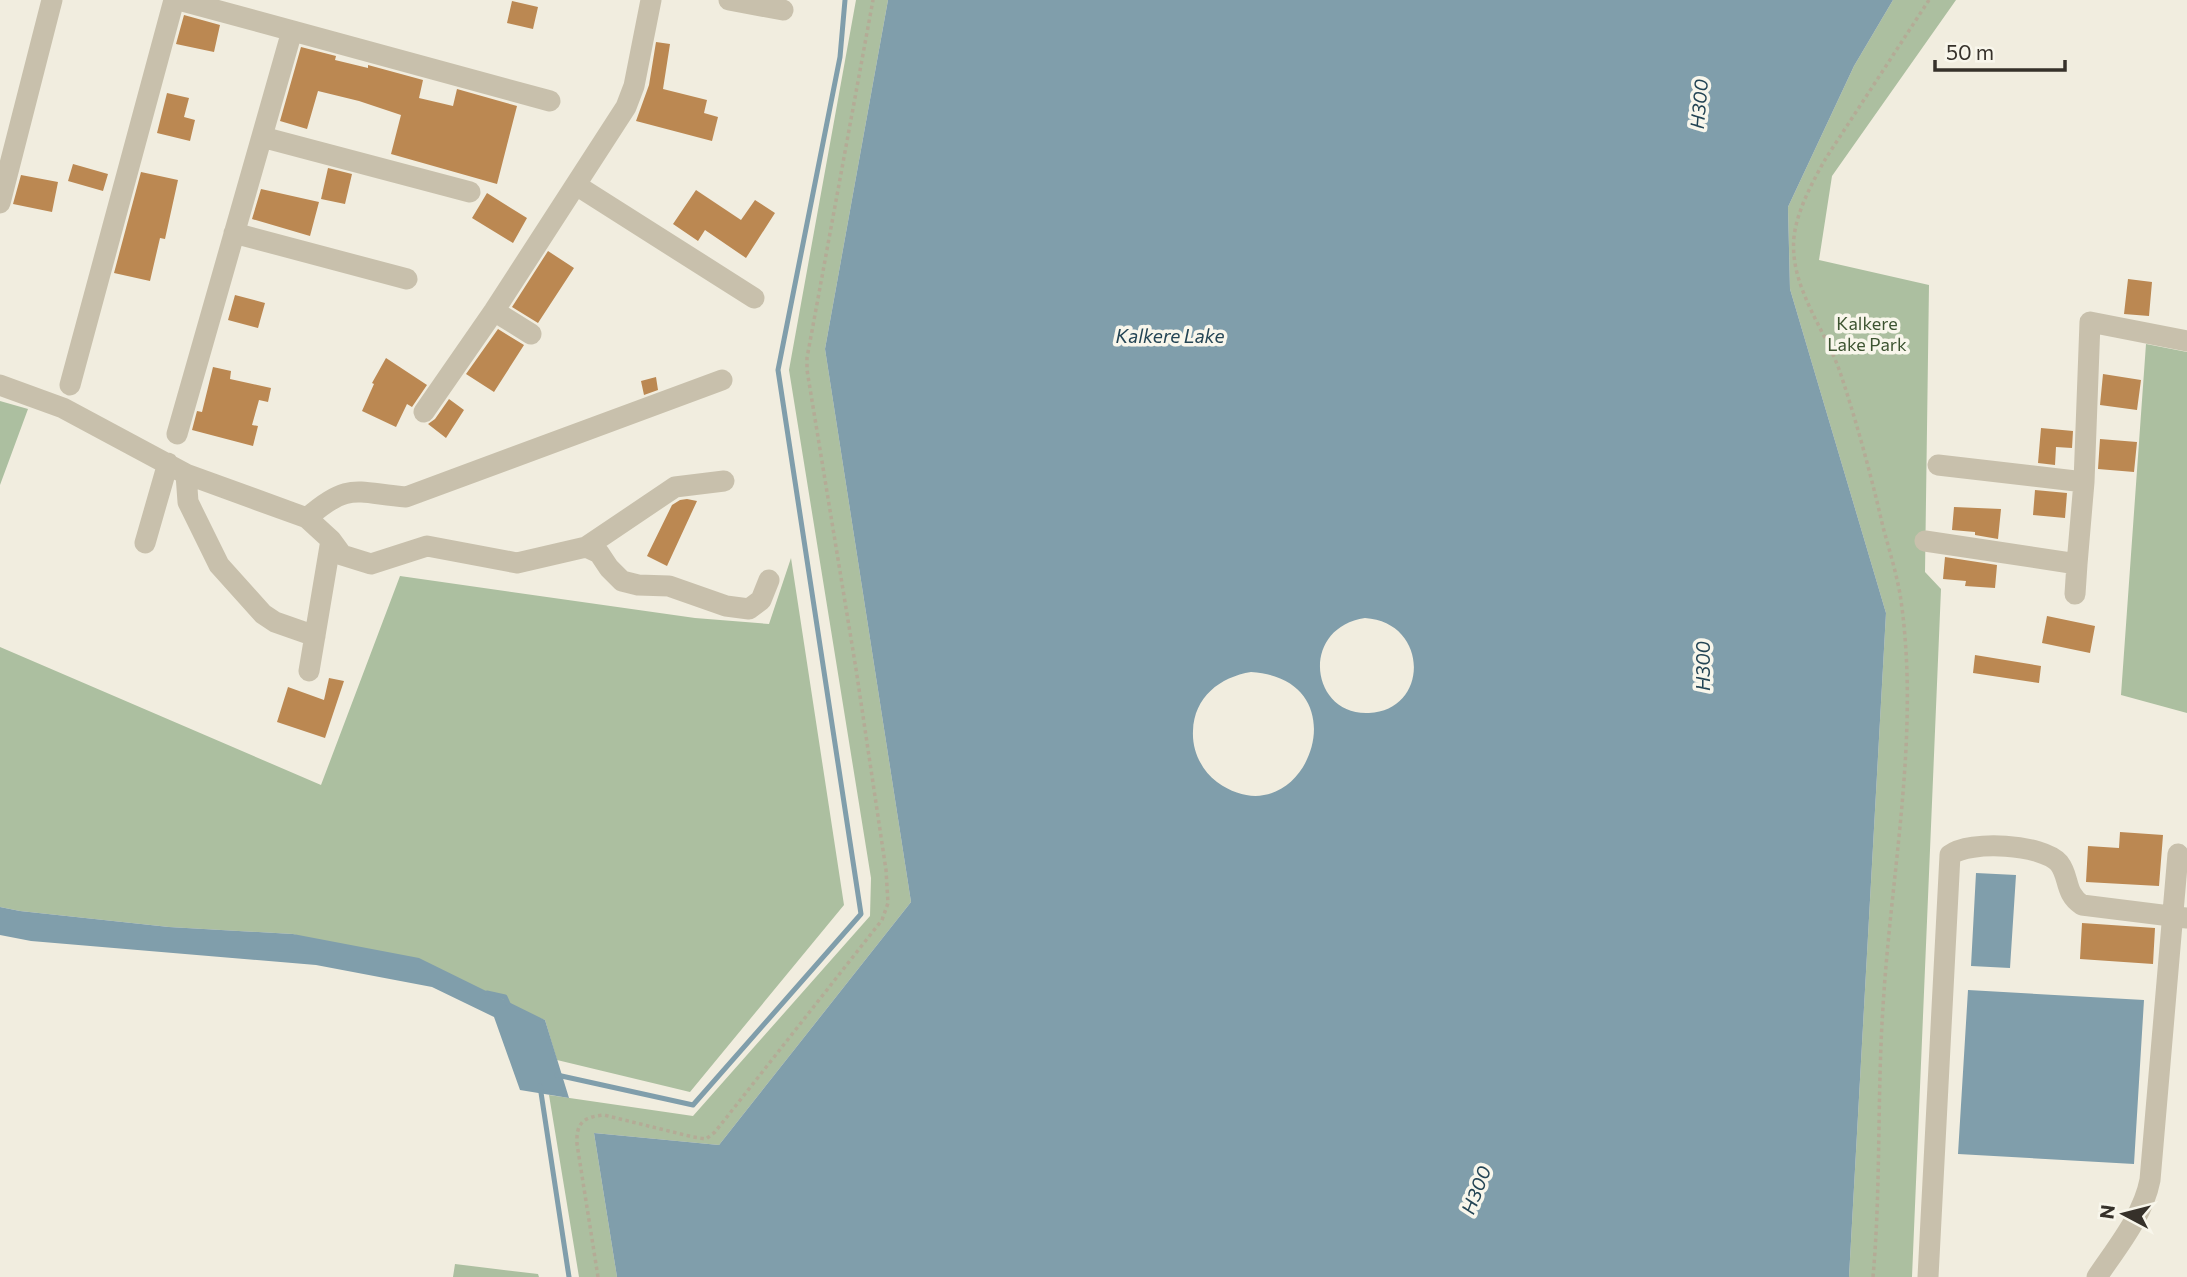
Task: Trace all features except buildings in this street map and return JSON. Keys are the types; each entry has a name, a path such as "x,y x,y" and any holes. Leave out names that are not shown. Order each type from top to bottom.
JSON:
{"street":[{"path":"0,202 52,0"},
{"path":"70,385 177,0 551,101"},
{"path":"424,412 494,311 626,107 634,86 651,0"},
{"path":"729,0 783,10"},
{"path":"177,434 292,31"},
{"path":"262,137 470,192"},
{"path":"576,185 754,298"},
{"path":"234,233 407,279"},
{"path":"494,311 531,334"},
{"path":"2075,594 2084,482 2090,322 2187,341"},
{"path":"307,518 340,494 361,490 406,497 722,380"},
{"path":"0,385 63,408 186,474 307,518 331,540 342,555 371,564 427,546 517,563 586,547 675,486 724,481"},
{"path":"145,543 168,463"},
{"path":"1938,465 2084,482"},
{"path":"186,474 188,502 219,565 263,614 275,622 315,636"},
{"path":"309,671 331,540"},
{"path":"1925,541 2077,564"},
{"path":"586,547 599,553 622,581 638,585 669,586 726,606 749,609 761,600 769,580"},
{"path":"1928,1277 1950,855 1961,849 1986,846 2039,851 2049,855 2060,865 2073,899 2082,905 2180,918"},
{"path":"2097,1277 2138,1216 2147,1196 2180,918 2178,854"}],"path":[{"path":"598,1277 576,1131 582,1122 591,1116 604,1115 706,1139 715,1132 882,920 888,903 887,878 856,669 807,370 807,358 873,0"},
{"path":"1873,1277 1879,1213 1883,1008 1904,757 1907,668 1899,593 1869,469 1839,369 1804,293 1795,263 1794,237 1813,181 1826,158 1929,0"}],"green space":[{"path":"856,0 888,0 825,349 911,902 719,1145 594,1133 617,1277 579,1277 549,1095 693,1116 870,916 871,878 789,370"},
{"name":"Kalkere Lake Park","path":"1893,0 1956,0 1832,176 1819,260 1929,285 1925,572 1941,589 1912,1277 1849,1277 1886,613 1790,289 1788,207 1854,66"},
{"path":"2146,344 2187,352 2187,713 2121,695"},
{"path":"0,401 28,409 0,485"},
{"path":"791,558 844,905 690,1092 557,1060 545,1020 293,934 169,927 0,907 0,647 321,785 400,576 695,618 769,624"},
{"path":"455,1264 538,1274 539,1277 453,1277"}],"water":[{"name":"Kalkere Lake","path":"888,0 1893,0 1854,66 1788,207 1790,289 1886,613 1849,1277 617,1277 594,1133 719,1145 911,902 825,349","holes":["1365,618 1386,623 1401,634 1410,649 1414,666 1411,683 1403,697 1389,708 1369,713 1349,710 1334,701 1324,687 1320,670 1322,653 1329,637 1344,625","1251,672 1286,681 1307,701 1314,726 1310,753 1296,776 1275,792 1248,795 1217,782 1206,772 1196,752 1193,731 1198,708 1211,691 1229,679"]},
{"path":"1976,873 2016,875 2010,968 1971,966"},
{"path":"0,907 169,927 293,934 419,958 545,1020 569,1098 520,1090 494,1017 432,987 316,965 31,941 0,935"},
{"path":"1968,990 2144,1000 2134,1164 1958,1154"}],"waterway":[{"path":"557,1075 693,1105 861,914 778,370 840,57 845,0"},
{"path":"487,993 505,997 509,1006"},
{"path":"540,1086 569,1277"}],"water label":[{"name":"H300","path":"1699,104"},
{"name":"H300","path":"1703,666"},
{"name":"H300","path":"1476,1190"}]}
